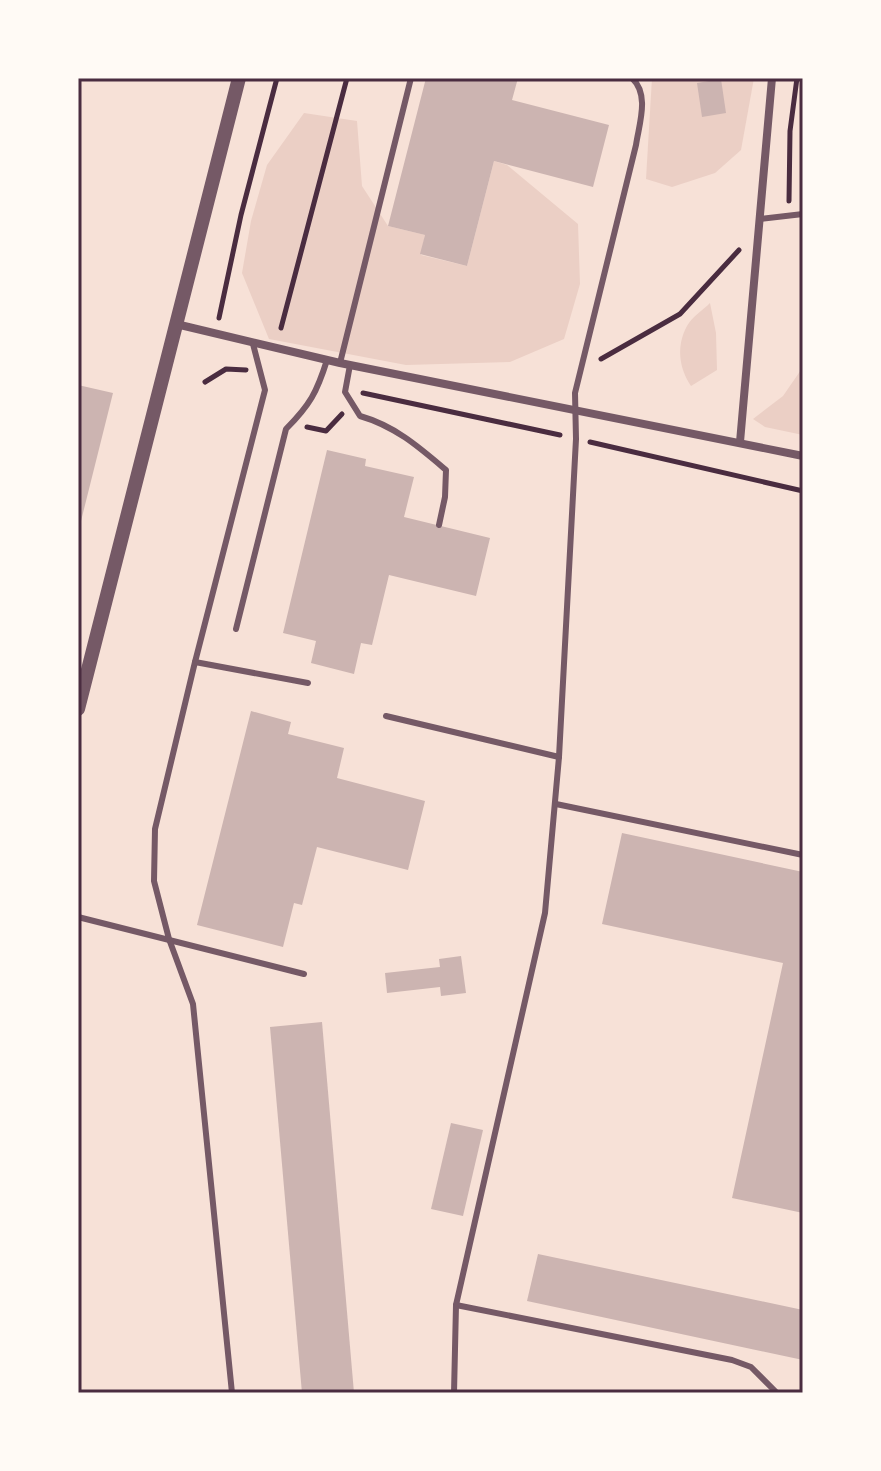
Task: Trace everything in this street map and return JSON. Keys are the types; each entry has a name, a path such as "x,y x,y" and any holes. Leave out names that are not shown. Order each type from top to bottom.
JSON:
{"street":[{"path":"78,709 239,78"},
{"path":"740,442 772,78"},
{"path":"176,324 345,364 803,456"}],"lane":[{"path":"411,78 345,364 345,392 360,416 382,422 411,440 446,470 445,497 439,525"},
{"path":"454,1393 456,1305 545,913 559,757 576,439 575,393 643,104 637,82 632,78"},
{"path":"760,219 803,214"},
{"path":"232,1393 193,1004 169,939 154,881 155,829 265,390 253,344"},
{"path":"236,629 286,429 307,408 317,391 327,360"},
{"path":"195,662 308,683"},
{"path":"386,716 559,757"},
{"path":"556,804 803,855"},
{"path":"78,917 304,974"},
{"path":"456,1305 732,1360 751,1367 777,1393"}],"path":[{"path":"215,334 241,215 277,78"},
{"path":"281,328 347,78"},
{"path":"788,216 790,131 797,78"},
{"path":"590,366 680,314 747,241 760,219"},
{"path":"576,439 803,491"}],"shaded area":[{"path":"652,78 754,78 741,150 715,173 672,187 646,179"},
{"path":"304,113 357,121 362,186 388,226 425,235 421,255 467,266 494,161 507,165 578,224 580,284 564,339 510,362 406,365 269,339 242,273 251,221 267,165"},
{"path":"710,303 716,333 717,370 691,386 682,364 681,341 689,323"},
{"path":"803,367 803,435 765,427 753,419 783,396"}],"building":[{"path":"426,78 518,78 512,100 609,125 593,187 494,161 467,266 420,254 425,235 388,226"},
{"path":"721,79 726,113 702,117 697,83"},
{"path":"78,385 113,393 79,529 78,529"},
{"path":"327,450 366,459 365,466 414,477 404,517 490,538 476,596 389,575 372,645 361,643 354,674 311,663 316,641 283,633"},
{"path":"251,711 291,722 288,734 344,748 337,778 425,801 408,870 317,847 302,905 294,903 283,947 197,925"},
{"path":"622,833 803,872 803,1213 732,1198 783,963 602,924"},
{"path":"461,956 466,993 441,996 440,987 387,993 385,973 440,967 439,959"},
{"path":"322,1022 354,1393 302,1393 270,1027"},
{"path":"451,1123 483,1130 463,1216 431,1209"},
{"path":"538,1254 803,1310 803,1360 527,1301"}]}
